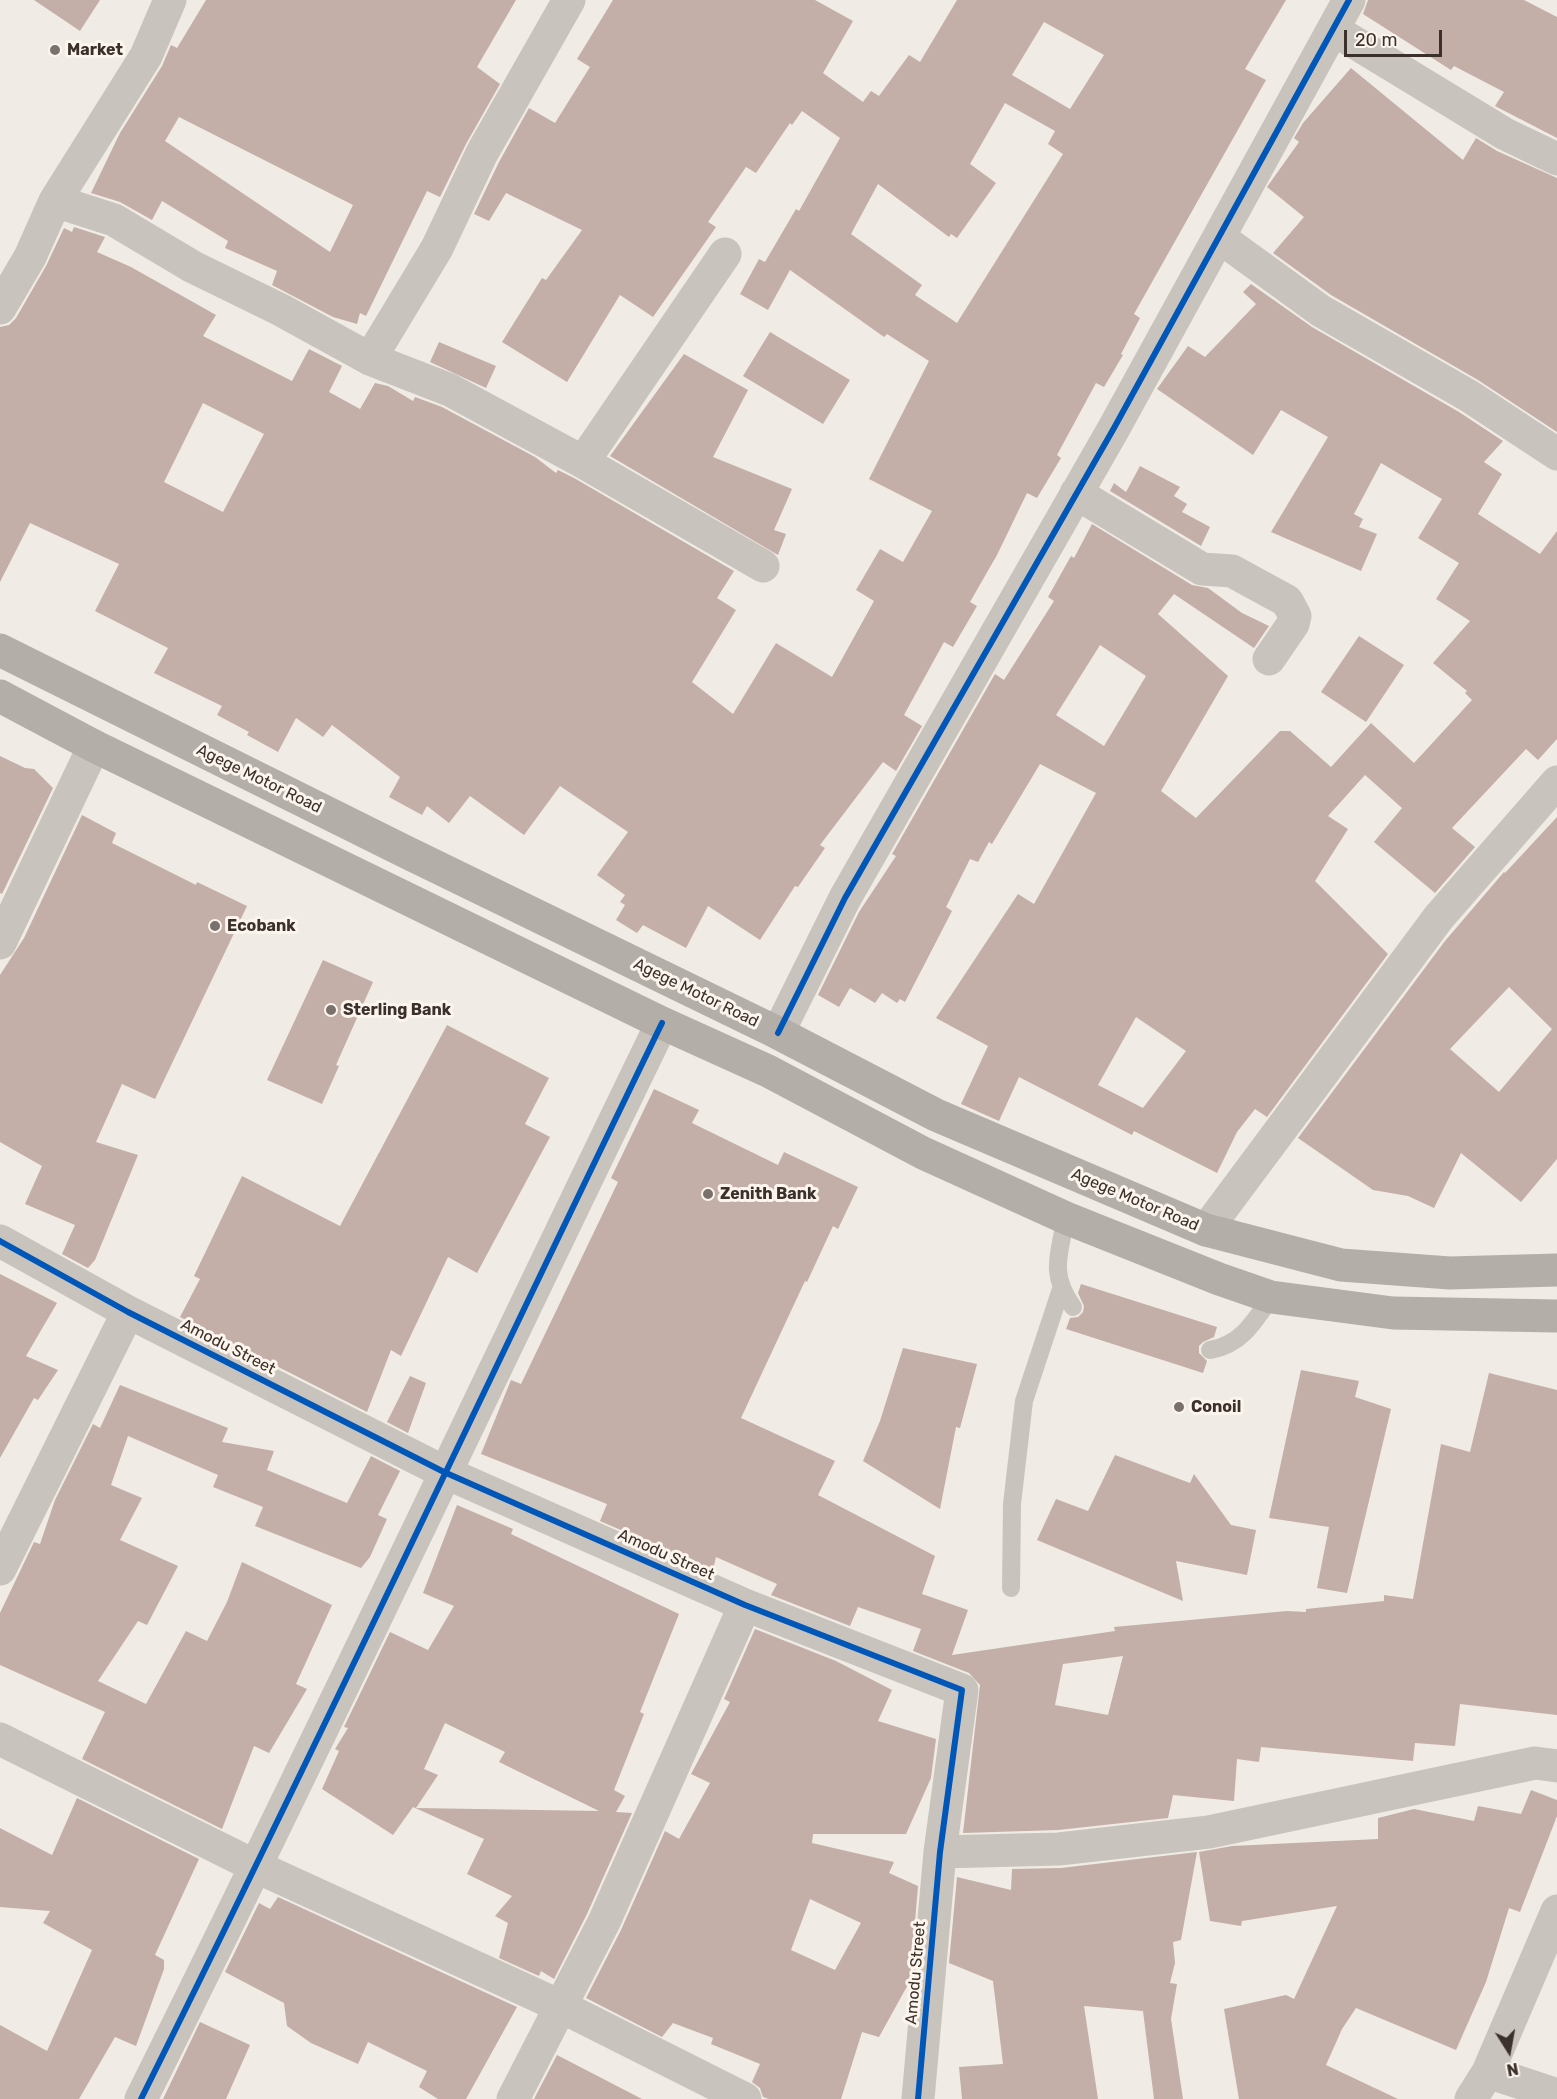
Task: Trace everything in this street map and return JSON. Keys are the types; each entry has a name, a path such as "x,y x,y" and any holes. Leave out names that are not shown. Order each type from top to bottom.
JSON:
{"highway":[{"name":"Agege Motor Road","path":"0,650 406,852 778,1033 936,1114 1206,1230 1341,1265 1450,1273 1557,1270"},
{"path":"0,696 94,746 662,1023 768,1071 922,1153 1066,1218 1219,1280 1271,1297 1393,1313 1557,1316"}],"street":[{"path":"0,308 30,257 55,201 146,56 170,0"},
{"path":"370,359 437,248 483,153 569,0"},
{"path":"778,1033 846,898 1076,493 1349,0"},
{"path":"1334,30 1505,134 1557,159"},
{"path":"55,201 114,220 193,267 281,310 370,359 450,390 582,462 763,566"},
{"path":"1219,237 1321,311 1469,396 1557,454"},
{"path":"582,462 725,254"},
{"path":"1076,493 1202,569 1232,571 1287,601 1295,616 1293,624 1269,659"},
{"path":"0,943 94,746"},
{"path":"1206,1230 1439,917 1557,782"},
{"path":"141,2099 256,1867 444,1472 662,1023"},
{"name":"Amodu Street","path":"0,1241 128,1312 444,1472 745,1605 962,1689 940,1851 918,2099"},
{"path":"0,1569 128,1312"},
{"path":"513,2099 604,1922 745,1605"},
{"path":"0,1739 256,1867 560,2006 745,2099"},
{"path":"940,1851 1059,1849 1209,1832 1535,1763 1557,1766"},
{"path":"1557,1911 1480,2086 1557,2095"}],"lane":[{"path":"1066,1218 1057,1264 1061,1289 1073,1307"},
{"path":"1011,1588 1012,1504 1024,1401 1061,1289"},
{"path":"1210,1350 1222,1348 1248,1332 1271,1297"}],"building":[{"path":"34,0 100,0 80,31"},
{"path":"206,0 516,0 477,67 500,84 466,144 440,197 427,191 366,316 360,313 357,324 333,317 272,285 277,271 225,248 228,241 162,201 152,220 120,202 91,193 120,133 162,66 171,45 177,48","holes":["179,117 353,205 330,252 165,141"]},
{"path":"613,0 815,0 853,21 823,73 863,102 871,91 879,96 909,55 920,62 957,0 1286,0 1245,69 1266,80 1134,314 1140,318 1121,354 1123,355 1104,387 1096,383 1057,455 1061,458 1037,498 1027,493 997,555 970,602 977,606 953,647 944,642 904,715 922,726 896,771 883,762 820,845 825,848 798,887 795,886 760,940 708,906 686,948 643,925 637,933 616,920 625,905 620,902 625,895 597,875 628,832 560,786 524,835 470,796 449,823 427,806 422,815 389,797 400,777 332,725 323,737 296,718 278,752 247,735 249,732 217,715 222,706 154,673 168,648 95,611 119,564 30,523 0,582 0,327 9,325 16,318 46,266 64,228 72,232 74,227 105,237 97,252 131,267 216,315 203,336 292,381 309,349 342,366 329,392 360,409 375,383 388,386 413,401 415,397 442,407 535,457 556,473 558,470 574,478 734,571 717,598 736,610 692,682 733,714 776,643 832,677 874,601 856,590 880,549 903,562 932,511 869,479 929,361 887,334 884,337 790,270 768,310 740,294 759,259 765,262 796,209 799,211 840,138 802,111 792,125 790,123 756,173 746,167 708,222 716,227 653,317 620,295 567,382 502,342 542,278 546,280 582,230 506,193 489,221 474,214 529,108 555,123 590,67 577,59","holes":["1044,22 1104,55 1070,109 1012,75","1005,103 1055,131 1048,144 1063,154 957,323 915,295 922,285 851,234 878,184 949,237 951,234 957,238 996,183 970,164","203,403 264,434 223,512 164,482"]},
{"path":"1368,0 1524,0 1557,17 1557,138 1495,106 1504,92 1454,66 1451,70 1363,14"},
{"path":"1351,68 1463,160 1476,138 1497,151 1557,178 1557,432 1478,380 1331,295 1273,253 1304,217 1267,187 1299,142 1294,138 1303,123"},
{"path":"1251,284 1312,327 1459,412 1503,441 1484,462 1502,474 1478,514 1540,554 1557,531 1557,739 1538,760 1526,749 1452,828 1475,847 1435,893 1374,842 1402,808 1365,775 1328,816 1348,829 1315,881 1388,954 1267,1117 1255,1109 1237,1132 1217,1173 1134,1131 1132,1135 1019,1077 999,1121 961,1104 988,1046 936,1018 1018,894 1034,904 1096,793 1040,764 992,844 989,842 978,862 970,859 946,907 952,911 905,1002 900,999 897,1003 882,993 875,1003 850,988 839,1007 818,995 859,912 896,856 892,854 995,674 1004,680 1054,601 1048,597 1071,556 1074,558 1092,524 1192,585 1208,588 1242,613 1269,626 1254,648 1174,594 1158,614 1228,676 1161,791 1196,818 1280,731 1290,731 1331,767 1371,723 1414,763 1472,700 1465,693 1467,691 1433,663 1470,621 1436,599 1459,563 1418,538 1442,499 1381,463 1354,514 1363,519 1359,527 1377,534 1361,571 1271,532 1328,437 1281,410 1253,455 1157,389 1188,346 1205,357 1256,304 1243,292","holes":["1100,645 1146,676 1104,746 1056,715","1136,1017 1186,1051 1143,1108 1098,1085"]},
{"path":"770,332 850,380 823,424 743,376"},
{"path":"439,342 496,366 486,388 430,362"},
{"path":"684,354 748,390 713,457 792,489 774,530 786,534 778,555 610,456"},
{"path":"1140,466 1180,487 1174,496 1187,504 1182,512 1210,527 1201,546 1110,491 1114,483 1126,492"},
{"path":"1359,636 1404,665 1366,722 1321,692"},
{"path":"0,756 25,768 34,769 53,788 2,894 0,893"},
{"path":"82,815 116,833 112,843 196,885 197,882 247,906 155,1099 122,1084 96,1142 138,1155 95,1260 88,1268 62,1254 75,1225 25,1204 42,1166 0,1142 0,975 24,938"},
{"path":"1557,817 1557,1159 1521,1202 1461,1153 1434,1208 1408,1196 1373,1190 1298,1138 1445,941","holes":["1509,987 1552,1029 1499,1092 1450,1049"]},
{"name":"Sterling Bank","path":"323,960 373,982 336,1065 339,1066 322,1104 267,1080"},
{"path":"447,1025 549,1078 525,1124 550,1137 477,1273 448,1257 401,1356 391,1350 367,1412 180,1317 200,1279 194,1276 242,1176 340,1226"},
{"path":"654,1089 699,1110 692,1123 778,1165 784,1152 858,1187 838,1229 833,1226 807,1282 805,1281 741,1418 835,1461 818,1495 935,1556 922,1594 968,1610 952,1655 1115,1631 1114,1627 1287,1611 1306,1612 1306,1609 1384,1601 1384,1595 1413,1599 1441,1444 1470,1452 1489,1373 1557,1390 1557,1715 1460,1704 1455,1746 1415,1743 1413,1761 1261,1747 1259,1762 1237,1759 1234,1801 1173,1795 1168,1818 1058,1830 963,1833 980,1685 969,1673 913,1651 921,1629 858,1607 850,1626 771,1595 777,1584 716,1557 713,1570 600,1521 607,1504 481,1454 511,1380 521,1384 618,1182 611,1178","holes":["1123,1656 1108,1715 1055,1705 1063,1664"]},
{"path":"0,1274 57,1303 26,1356 58,1370 38,1400 34,1398 0,1458"},
{"path":"1081,1284 1217,1327 1214,1337 1199,1346 1199,1353 1207,1361 1203,1373 1066,1329 1070,1318 1078,1317 1083,1312 1084,1306 1078,1293"},
{"path":"903,1348 977,1364 960,1428 956,1427 940,1509 863,1461 880,1421"},
{"path":"1301,1370 1359,1381 1355,1397 1391,1409 1347,1593 1317,1588 1329,1527 1269,1518"},
{"path":"410,1376 426,1383 408,1433 387,1422"},
{"path":"120,1385 228,1428 222,1442 274,1451 267,1470 347,1503 371,1456 400,1471 378,1515 387,1519 370,1557 361,1568 255,1526 263,1507 213,1487 218,1475 128,1436 111,1485 142,1498 120,1540 178,1566 147,1625 138,1621 98,1681 146,1704 186,1631 207,1641 227,1602 242,1562 332,1605 296,1684 307,1689 269,1753 254,1746 222,1829 82,1759 105,1712 0,1665 0,1613 34,1542 40,1544 55,1500 93,1424 100,1428"},
{"path":"1115,1455 1190,1483 1194,1474 1231,1525 1256,1530 1247,1575 1176,1561 1183,1601 1037,1540 1056,1499 1088,1511"},
{"path":"457,1505 513,1529 511,1534 679,1614 640,1712 644,1714 614,1790 625,1796 616,1812 632,1813 587,1914 554,1979 541,1971 539,1976 499,1958 508,1923 495,1916 512,1896 467,1874 484,1839 413,1807 393,1835 322,1789 339,1751 335,1749 348,1728 344,1727 390,1632 428,1650 454,1606 423,1593","holes":["445,1723 505,1752 499,1762 599,1811 416,1808 438,1775 424,1769"]},
{"path":"755,1629 836,1661 892,1690 878,1721 936,1739 931,1778 906,1834 813,1834 812,1843 894,1862 889,1873 918,1886 910,1981 879,2037 862,2032 841,2099 769,2099 763,2097 760,2088 752,2082 760,2064 711,2044 713,2038 673,2023 662,2037 586,1998 621,1930 665,1831 679,1839 710,1783 691,1774 730,1702 724,1699","holes":["810,1899 861,1923 835,1970 791,1950"]},
{"path":"1531,1790 1557,1800 1557,1816 1520,1912 1509,1908 1486,1982 1456,2050 1356,2008 1342,2029 1326,2065 1398,2099 1239,2099 1224,2009 1286,1995 1294,1999 1337,1906 1242,1921 1241,1926 1210,1921 1199,1852 1232,1846 1378,1839 1378,1818 1414,1809 1474,1821 1478,1806 1521,1814"},
{"path":"77,1798 199,1859 155,1955 164,1960 164,1969 136,2046 115,2037 79,2099 0,2099 0,2025 47,2051 92,1950 43,1923 50,1911 0,1907 0,1828 52,1855"},
{"path":"1197,1852 1181,1940 1173,1942 1175,1963 1170,1983 1177,1984 1171,2019 1183,2099 1154,2099 1143,2011 1084,2006 1098,2099 962,2099 959,2067 1003,2064 993,1981 949,1963 957,1877 1011,1890 1012,1869 1061,1868"},
{"path":"278,1897 517,2007 466,2099 438,2099 419,2087 427,2071 368,2042 358,2064 311,2043 287,2026 284,2003 225,1972 259,1903 270,1909"},
{"path":"200,2022 250,2045 226,2099 163,2099"},
{"path":"557,2055 642,2099 534,2099"}],"cycle path":[{"path":"778,1033 845,898 1114,428 1349,0"},
{"path":"141,2099 662,1023"},
{"path":"0,1241 128,1312 444,1472 745,1605 962,1690 940,1852 918,2099"}],"place":[{"name":"Market","path":"55,50"},
{"name":"Ecobank","path":"215,926"},
{"name":"Sterling Bank","path":"331,1010"},
{"name":"Zenith Bank","path":"708,1194"},
{"name":"Conoil","path":"1179,1407"}]}
